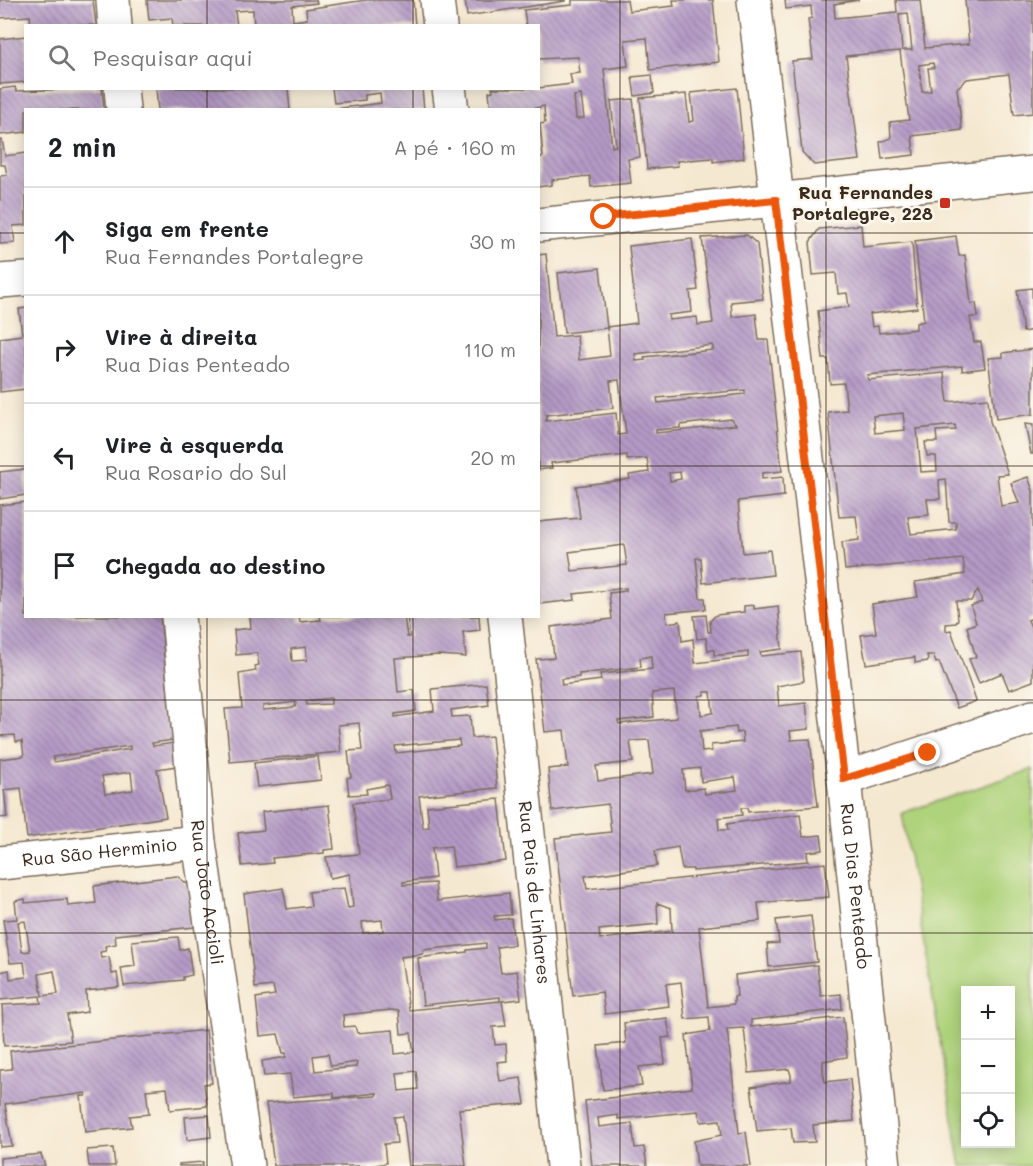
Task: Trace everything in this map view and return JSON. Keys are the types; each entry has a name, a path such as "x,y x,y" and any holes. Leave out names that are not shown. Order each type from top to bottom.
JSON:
{"street":[{"path":"113,0 115,24"},
{"path":"437,0 440,24"},
{"name":"Rua Dias Penteado","path":"754,0 844,779 884,1166"},
{"path":"121,90 123,108"},
{"path":"449,90 452,108"},
{"path":"540,225 1033,172"},
{"path":"0,281 24,279"},
{"name":"Rua João Accioli","path":"178,618 199,842 247,1166"},
{"name":"Rua Pais de Linhares","path":"505,618 563,1166"},
{"path":"844,779 1033,717"},
{"name":"Rua São Herminio","path":"0,863 199,842"}],"green space":[{"path":"1033,769 1033,1166 961,1166 902,813"}],"building":[{"path":"0,0 93,0 96,24 31,24 30,16 0,18"},
{"path":"147,0 316,0 317,3 292,6 293,21 307,19 306,9 366,0 413,0 415,24 254,24 253,10 235,11 237,24 173,24 172,18 149,20"},
{"path":"465,0 565,0 565,1 467,16"},
{"path":"572,0 627,0 629,11 674,6 673,0 713,0 719,62 650,70 647,38 625,40 628,66 604,69 612,147 616,146 611,101 633,99 640,157 628,159 631,183 591,187 590,176 552,180 552,185 540,187 540,158 543,157 540,124 545,123 544,106 491,108 489,92 493,90 540,90 540,88 572,84 570,74 580,73 578,57 540,59 540,24 526,24 524,10 572,5","holes":["581,95 584,118 576,119 574,96"]},
{"path":"785,0 859,0 834,4 835,18 897,12 896,0 920,0 925,48 969,44 965,0 1033,0 1033,113 1014,115 1009,74 967,79 957,88 962,130 912,136 914,155 882,159 880,142 891,138 890,122 909,120 900,51 846,56 860,160 814,165 802,152 792,61 813,59 808,19 812,18 811,6 786,9","holes":["908,13 912,50 902,50 899,14","933,63 934,68 928,68 931,91 922,92 919,65"]},
{"path":"24,36 24,82 0,84 0,39"},
{"path":"652,75 654,93 635,96 632,77"},
{"path":"15,87 16,91 102,90 104,108 24,108 24,132 0,135 0,89"},
{"path":"737,88 744,158 713,162 713,158 677,161 678,166 647,169 640,98 686,94 689,122 694,121 691,93"},
{"path":"156,90 288,90 290,108 158,108"},
{"path":"332,90 422,90 424,108 341,108 381,103 380,93 365,95 365,100 334,103"},
{"path":"0,140 2,140 5,156 24,153 24,225 13,226 15,243 0,244 0,176 7,175 5,165 0,165"},
{"path":"861,225 863,247 912,242 917,308 870,314 872,327 878,326 879,333 916,329 916,323 924,321 915,241 956,236 959,256 965,255 971,304 976,303 978,317 970,317 974,342 981,342 985,368 962,371 962,366 867,375 868,380 944,373 948,402 988,398 990,421 1008,474 997,475 1001,506 1019,503 1011,483 1028,477 1033,491 1033,618 1028,620 1033,632 1033,681 1009,690 1002,673 979,683 969,659 976,657 967,627 976,623 971,606 982,602 978,590 971,601 956,601 958,619 956,623 946,624 946,631 951,630 976,701 957,708 939,662 936,663 933,655 927,655 928,661 915,663 915,657 866,664 861,635 876,633 872,604 918,597 915,582 965,574 963,559 845,570 842,542 859,540 856,516 839,517 828,412 847,410 844,383 830,384 828,359 823,359 818,311 849,307 847,293 838,294 836,273 813,275 810,242 819,229","holes":["903,413 905,430 875,433 873,416","955,425 956,430 936,431 937,442 925,442 927,456 936,456 937,471 921,472 917,429","946,479 949,522 956,522 956,529 911,534 908,517 929,515 927,499 940,499 939,480"]},
{"path":"747,235 757,244 763,299 731,302 732,317 756,314 759,340 768,340 782,471 762,473 762,479 783,477 784,496 738,501 743,553 770,550 773,575 703,583 701,558 696,558 700,598 705,598 706,609 666,613 667,623 680,621 682,641 693,639 695,663 748,657 748,652 714,655 714,650 708,650 706,638 697,639 694,616 706,615 708,632 711,632 710,621 716,615 744,612 744,606 754,605 754,609 778,606 782,649 760,652 761,656 801,652 804,681 777,686 779,706 806,703 809,729 790,731 791,740 810,739 818,806 748,812 747,808 741,808 742,815 718,818 719,830 728,830 727,824 800,814 803,837 821,835 823,850 807,852 808,861 693,871 693,869 682,869 678,847 655,851 657,866 585,876 587,889 825,863 829,897 758,903 760,921 699,927 708,1007 734,1004 734,997 737,996 735,975 817,965 821,996 841,994 842,1009 751,1020 751,1027 843,1017 847,1057 823,1061 823,1072 825,1082 850,1079 854,1121 813,1125 815,1142 793,1143 791,1128 757,1131 751,1087 791,1081 791,1075 789,1069 749,1073 744,1028 727,1029 739,1133 746,1132 751,1166 697,1166 694,1141 722,1135 720,1120 701,1122 698,1111 618,1119 618,1115 598,1118 599,1127 632,1123 635,1148 644,1147 647,1166 592,1166 585,1101 692,1088 686,1035 710,1031 709,1017 685,1019 681,982 666,984 669,1006 605,1014 602,992 573,996 555,838 611,832 608,804 552,811 548,769 568,767 564,730 545,732 536,659 554,658 551,627 612,619 609,593 626,591 626,588 574,594 575,600 540,604 540,522 580,518 576,486 630,479 629,475 649,472 647,458 627,460 627,455 551,463 552,468 540,470 540,255 546,254 554,337 577,335 579,360 610,356 607,327 637,323 629,246 692,239 698,290 690,291 692,312 668,315 669,320 697,317 698,325 713,323 702,238","holes":["713,345 713,350 644,357 645,360 636,361 635,354","619,380 626,434 618,435 616,413 546,421 546,415 613,408 610,381","745,390 745,394 658,403 657,398","731,419 736,425 656,433 656,430 680,428 680,425","680,472 681,479 670,481 669,473","624,545 627,565 572,571 569,552","651,656 652,669 600,674 601,680 562,685 561,679 579,677 579,674 641,667 640,658","674,691 677,718 619,724 618,721 654,717 652,693","704,692 711,692 713,713 701,715 699,696 704,695","736,727 737,733 742,732 743,742 711,745 712,751 702,752 700,731","649,740 653,774 598,781 596,766 633,762 630,741","700,768 701,782 735,777 737,790 705,794 704,788 685,790 683,770","657,903 671,908 672,931 600,939 599,930 658,924"]},
{"path":"600,268 607,328 564,333 558,273"},
{"path":"1032,288 1033,330 1023,332 1017,290"},
{"path":"24,308 24,389 0,392 0,338 22,335 19,309"},
{"path":"1033,349 1033,414 996,419 988,358 1003,357 1003,353"},
{"path":"1025,424 1033,425 1033,454 1031,454"},
{"path":"24,469 24,495 0,499 0,472"},
{"path":"24,502 24,618 160,618 173,740 152,743 153,746 174,743 176,766 157,769 166,817 27,838 21,788 4,790 7,817 0,818 0,759 24,756 22,741 16,742 15,735 0,736 0,505","holes":["130,746 130,749 54,762 53,757","131,772 133,790 105,794 102,776"]},
{"path":"250,618 299,618 300,622 321,620 320,618 404,618 407,637 410,637 407,618 479,618 480,630 463,632 466,657 439,655 395,658 398,692 414,690 416,711 395,714 395,717 434,711 432,689 486,684 489,705 451,710 452,717 470,716 472,738 492,736 497,788 419,796 423,828 429,827 427,806 499,799 506,861 454,867 451,846 432,848 435,878 403,882 403,885 435,883 437,901 509,893 511,915 494,916 495,920 511,918 514,945 497,947 501,973 517,971 521,999 502,1001 506,1026 493,1027 495,1045 506,1044 507,1061 497,1062 500,1081 521,1078 525,1104 459,1109 466,1166 409,1166 403,1116 394,1117 397,1143 384,1144 386,1163 371,1166 274,1166 266,1103 376,1096 377,1093 334,1098 334,1093 293,1097 290,1074 264,1076 262,1061 286,1057 286,1053 283,1053 278,1034 260,1036 256,998 275,995 273,986 255,988 244,894 283,888 287,909 311,906 309,892 344,888 348,908 353,907 350,874 330,878 326,857 359,854 353,803 390,799 388,785 366,789 367,794 349,795 347,778 351,777 348,751 362,750 359,723 338,725 341,752 230,762 225,709 242,708 239,674 256,671 255,666 259,665 257,653 236,655 234,630 251,628","holes":["306,647 307,660 292,661 291,649","331,698 331,704 307,705 306,701","296,702 295,707 263,710 263,706","459,740 460,746 396,753 395,746","382,920 383,931 363,933 362,922","486,943 486,948 418,958 423,1005 500,997 500,1001 409,1010 401,957 423,954 423,950","399,1011 401,1034 411,1033 414,1052 395,1054 393,1030 357,1033 355,1026 344,1027 343,1015","328,1054 331,1066 357,1062 356,1067 315,1071 313,1056","416,1071 418,1089 399,1091 397,1073"]},
{"path":"318,756 321,780 257,787 254,763"},
{"path":"329,805 334,849 324,850 324,853 272,858 273,863 242,866 238,833 264,830 262,812"},
{"path":"177,876 191,887 195,927 115,935 116,944 105,946 106,951 100,952 101,958 109,957 112,974 117,973 119,987 86,991 87,1012 67,1015 71,1041 4,1046 2,1005 41,1003 40,996 0,1000 0,972 9,970 10,979 26,977 24,962 10,963 3,920 17,919 15,901 25,899 25,903 67,899 68,906 96,903 94,886","holes":["25,921 30,951 22,952 18,922","54,971 58,994 42,996 39,974"]},
{"path":"811,916 817,962 769,967 767,944 779,943 776,920"},
{"path":"178,937 180,950 188,948 192,975 183,977 183,980 124,986 121,968 135,966 132,941"},
{"path":"667,1018 670,1037 662,1038 665,1064 639,1067 642,1086 603,1090 598,1046 626,1043 624,1023"},
{"path":"206,1030 212,1083 204,1084 207,1106 170,1110 167,1088 146,1090 149,1114 130,1116 132,1127 85,1132 81,1096 86,1096 86,1093 5,1104 12,1146 0,1147 0,1070 12,1069 10,1051"},
{"path":"209,1115 211,1137 187,1140 185,1117"},
{"path":"113,1148 115,1166 89,1166 87,1150"},
{"path":"41,1154 45,1166 0,1166 0,1158"},
{"path":"203,1162 203,1166 179,1166 179,1164"}],"place":[{"name":"Rua Fernandes Portalegre, 228","path":"945,203"}],"route":[{"path":"604,217 776,200 844,779 928,753"}]}
